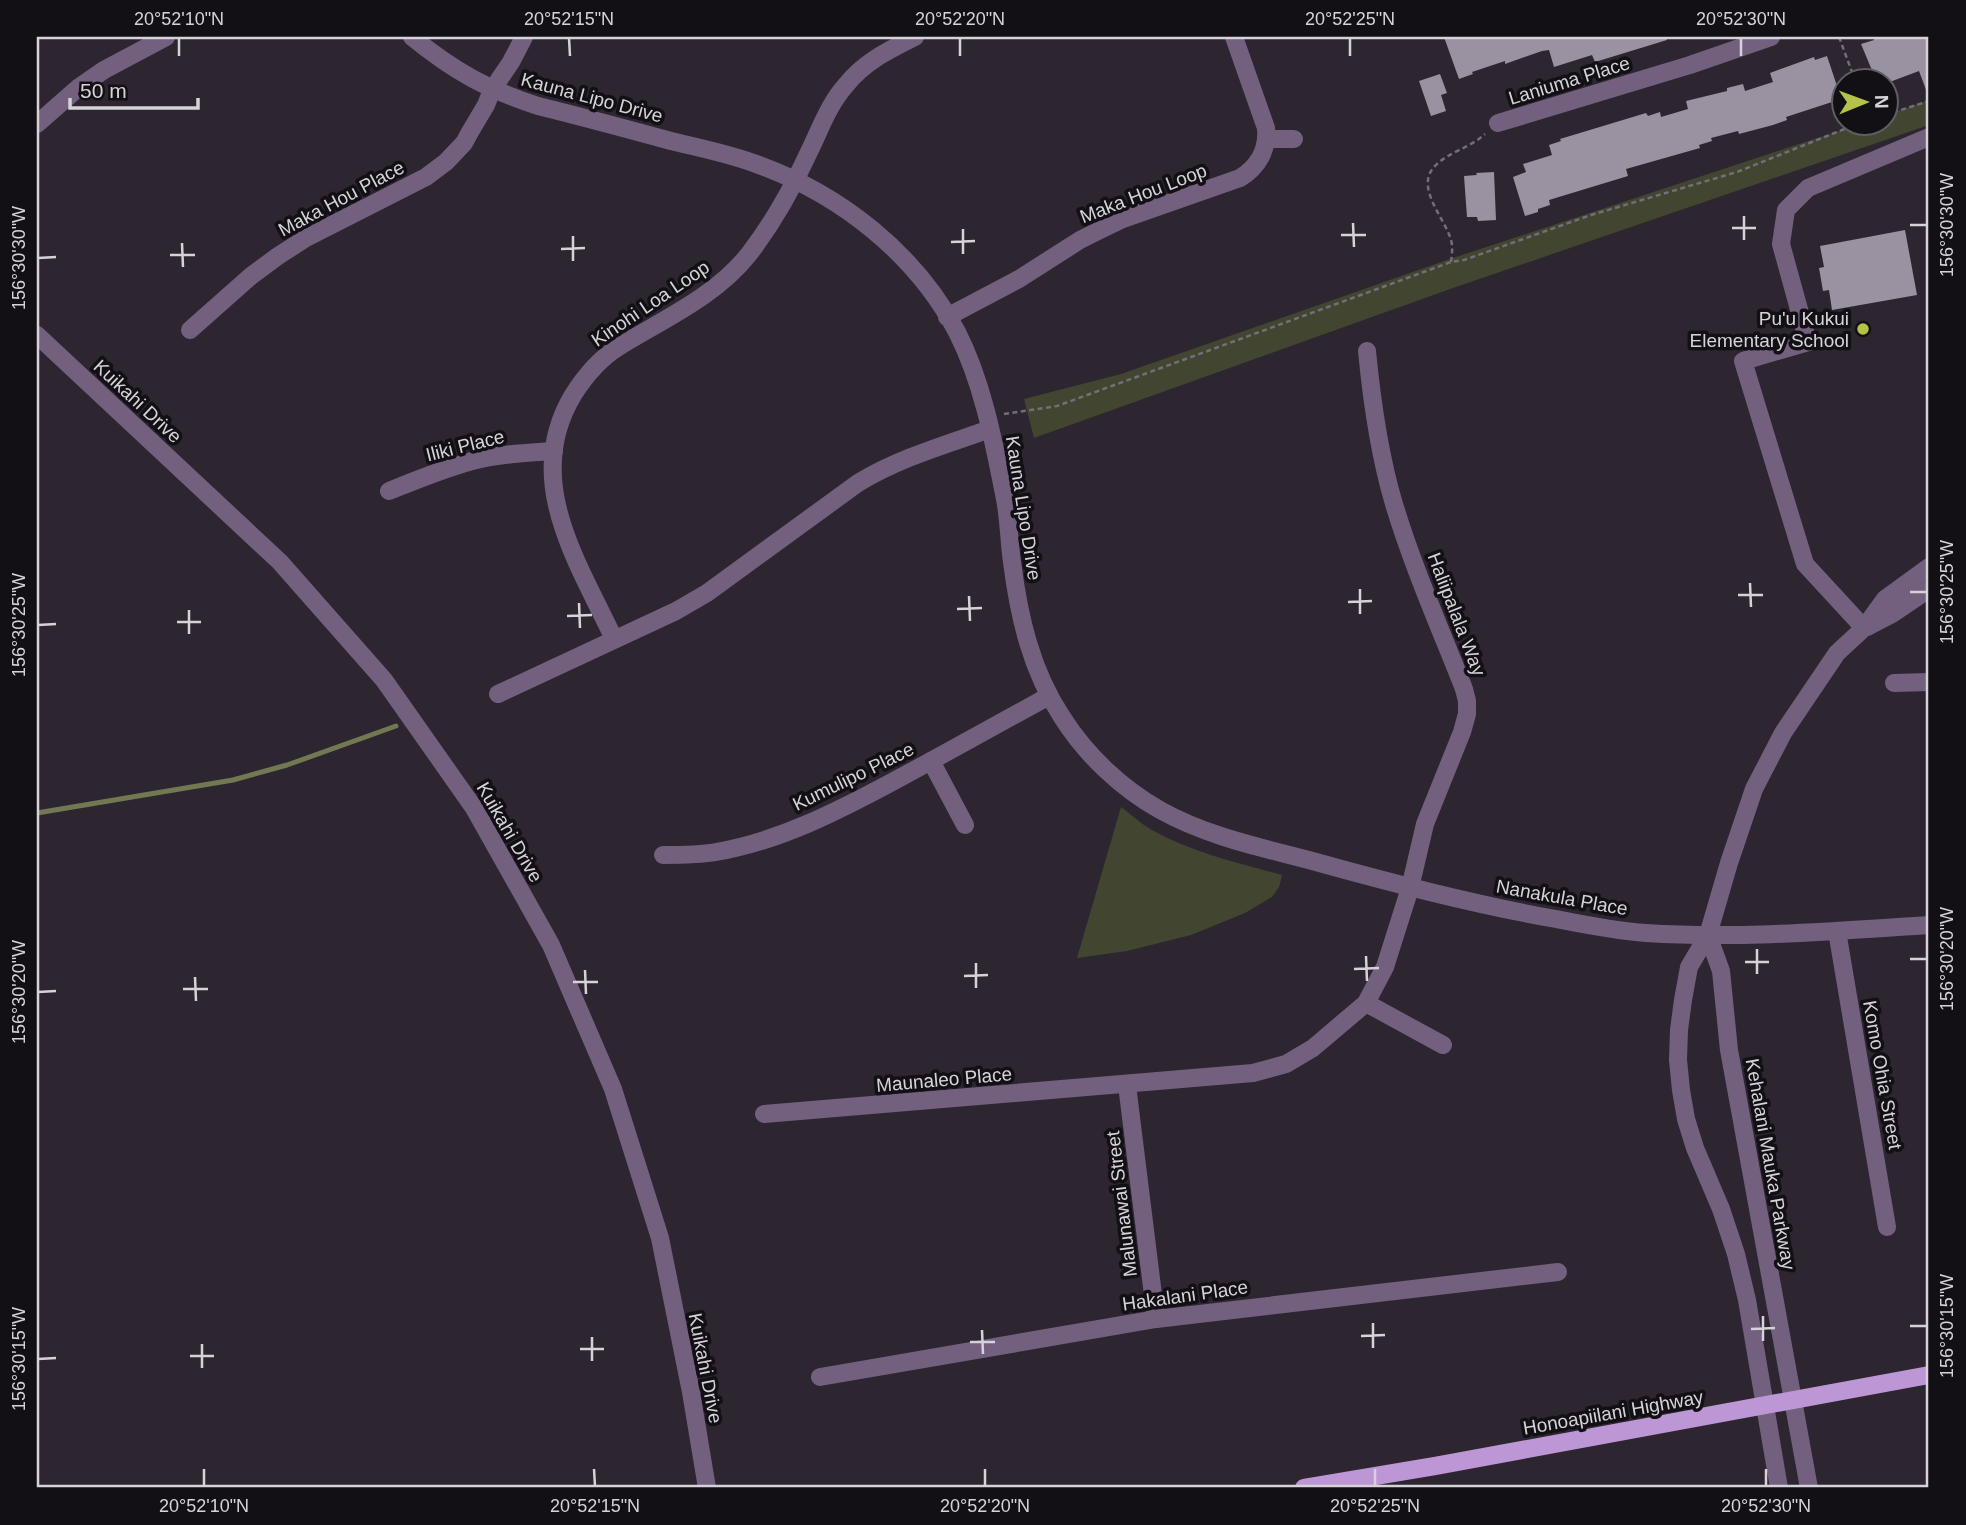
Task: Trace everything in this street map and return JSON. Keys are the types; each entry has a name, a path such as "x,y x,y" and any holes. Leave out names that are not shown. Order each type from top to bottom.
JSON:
{"main road":[{"name":"Honoapiilani Highway","path":"1304,1488 1929,1375"}],"street":[{"path":"37,124 78,88 104,70 166,37"},
{"name":"Kauna Lipo Drive","path":"412,37 440,60 492,90 538,106 757,164 795,180 837,203 873,230 906,261 935,297 957,332 989,423 1007,509 1023,628 1032,660 1049,696 1083,746 1131,792 1189,825 1410,888"},
{"path":"492,90 524,37"},
{"name":"Kinohi Loa Loop","path":"614,639 560,521 553,487 554,451 562,417 589,372 615,348 705,295 749,254 785,201 828,110 846,84 870,62 915,37"},
{"path":"1234,37 1265,122 1266,139 1294,139"},
{"name":"Laniuma Place","path":"1498,123 1690,65 1771,37"},
{"name":"Maka Hou Place","path":"190,330 278,256 306,238 436,171 464,143 492,90"},
{"path":"1864,628 1805,564 1743,361 1808,342 1781,244 1786,210 1808,188 1929,136"},
{"name":"Maka Hou Loop","path":"947,317 1019,279 1080,240 1123,219 1244,176 1260,160 1266,139"},
{"name":"Kuikahi Drive","path":"37,335 280,562 384,680 474,808 551,945 613,1089 660,1238 707,1488"},
{"name":"Haliipalala Way","path":"1366,1003 1385,967 1410,888 1425,824 1467,714 1464,689 1393,502 1372,403 1367,351"},
{"path":"498,694 676,611 707,593 858,483 989,423"},
{"name":"Iliki Place","path":"389,491 474,461 513,454 554,451"},
{"path":"1779,1488 1748,1300 1721,1209 1695,1148 1686,1119 1678,1060 1685,989 1689,967 1708,935 1754,789 1783,733 1837,653 1864,628 1885,599 1929,567"},
{"path":"1864,628 1929,590"},
{"path":"1894,683 1929,682"},
{"name":"Kumulipo Place","path":"663,855 714,853 766,839 831,813 1049,696"},
{"path":"931,761 965,825"},
{"name":"Nanakula Place","path":"1410,888 1588,925 1641,932 1708,935"},
{"path":"1708,935 1929,925"},
{"name":"Komo Ohia Street","path":"1837,931 1887,1227"},
{"name":"Kehalani Mauka Parkway","path":"1708,935 1721,971 1729,1050 1809,1488"},
{"path":"1366,1003 1443,1045"},
{"name":"Maunaleo Place","path":"764,1114 1253,1073 1286,1064 1313,1048 1366,1003"},
{"name":"Malunawai Street","path":"1127,1085 1156,1318"},
{"name":"Hakalani Place","path":"820,1377 1156,1318 1558,1272"}],"path":[{"path":"1839,37 1850,66"},
{"path":"1899,111 1929,101"},
{"path":"1451,262 1450,238 1430,196 1427,177 1439,161 1477,142 1498,123"},
{"path":"989,423 1057,406 1451,262 1464,260 1591,215 1737,172 1829,135"}],"green space":[{"path":"1929,100 1929,125 1899,135 1899,110"},
{"path":"1829,134 1897,136 1453,288 1034,438 1024,399 1121,374 1447,260"},
{"path":"1121,807 1148,828 1183,845 1282,875 1279,887 1272,897 1245,913 1191,935 1127,951 1077,958"}],"building":[{"path":"1444,37 1666,37 1667,40 1595,62 1592,55 1554,67 1549,50 1542,51 1472,72 1473,74 1459,79"},
{"path":"1873,37 1929,37 1929,95 1919,71 1899,78 1899,66 1870,66 1861,44 1874,40"},
{"path":"1827,56 1830,66 1829,103 1786,117 1787,120 1773,125 1711,138 1712,141 1699,145 1700,148 1626,169 1628,176 1549,200 1550,205 1525,216 1513,177 1526,172 1523,164 1552,155 1549,145 1561,141 1560,139 1646,113 1648,116 1660,112 1661,117 1688,109 1686,101 1727,91 1727,88 1743,84 1745,91 1773,82 1770,73 1814,57 1815,60"},
{"path":"1440,74 1447,93 1441,95 1446,111 1431,116 1419,81"},
{"path":"1494,172 1496,220 1478,221 1477,217 1467,217 1464,176"},
{"path":"1905,230 1917,295 1832,310 1829,290 1823,291 1819,268 1824,267 1820,246"}],"waterway":[{"path":"37,813 233,780 287,765 396,726"}],"place":[{"name":"Pu'u Kukui Elementary School","path":"1863,329"}]}
